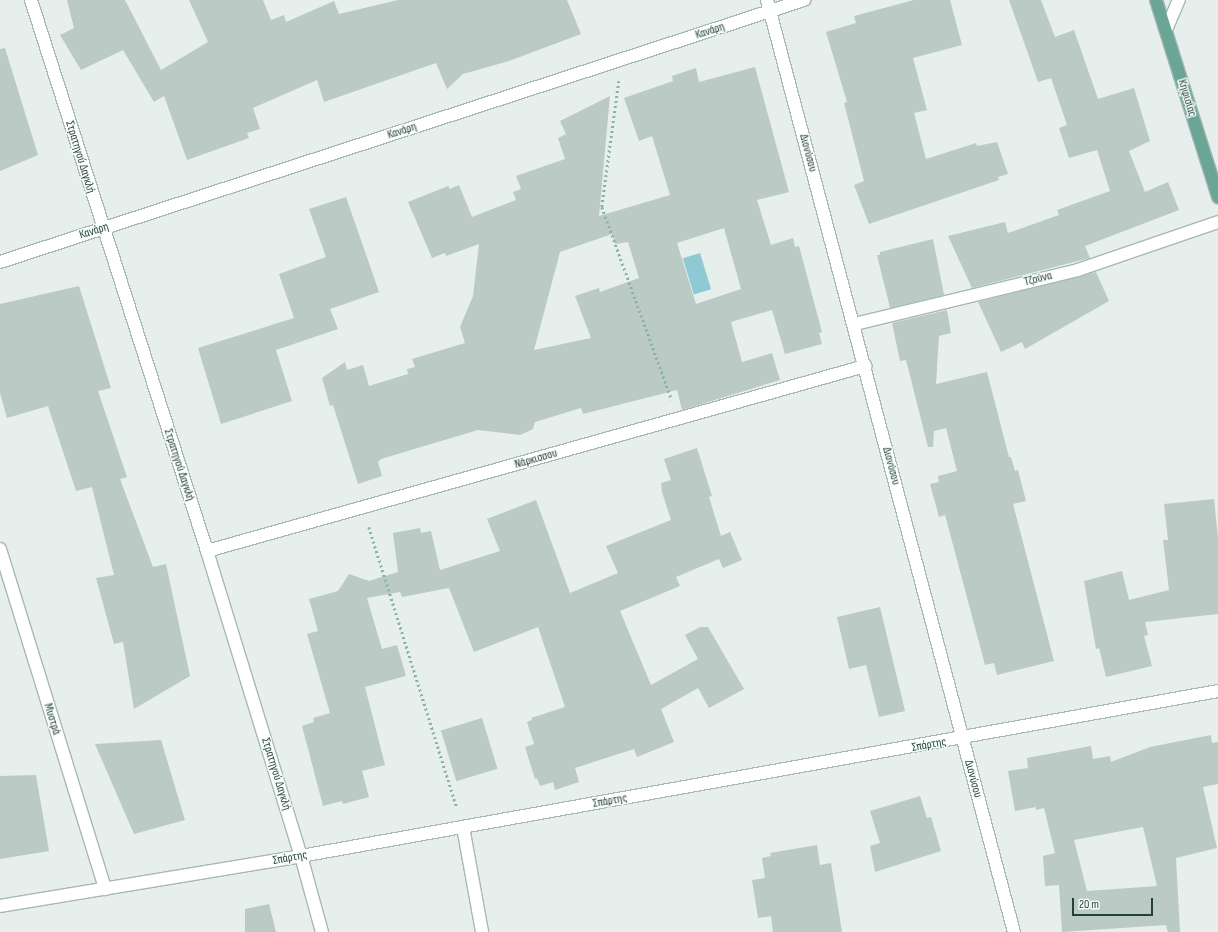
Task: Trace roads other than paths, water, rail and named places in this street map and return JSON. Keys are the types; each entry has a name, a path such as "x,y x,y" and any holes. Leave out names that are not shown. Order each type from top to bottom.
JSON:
{"main road":[{"name":"Κηφισίας","path":"1156,0 1218,197"}],"street":[{"name":"Στρατηγού Δαγκλή","path":"31,0 207,551 301,856 322,932"},
{"name":"Κανάρη","path":"0,262 623,59 769,6 804,0"},
{"path":"1166,30 1179,0"},
{"name":"Διονύσου","path":"769,6 1014,932"},
{"name":"Τζούνα","path":"854,324 1078,270 1218,222"},
{"name":"Νάρκισσου","path":"207,551 865,366"},
{"name":"Μυστρά","path":"0,549 105,889"},
{"name":"Σπάρτης","path":"0,906 301,856 962,739 1218,691"},
{"path":"463,827 482,932"}],"water":[{"path":"700,253 711,289 694,295 683,258"}]}
